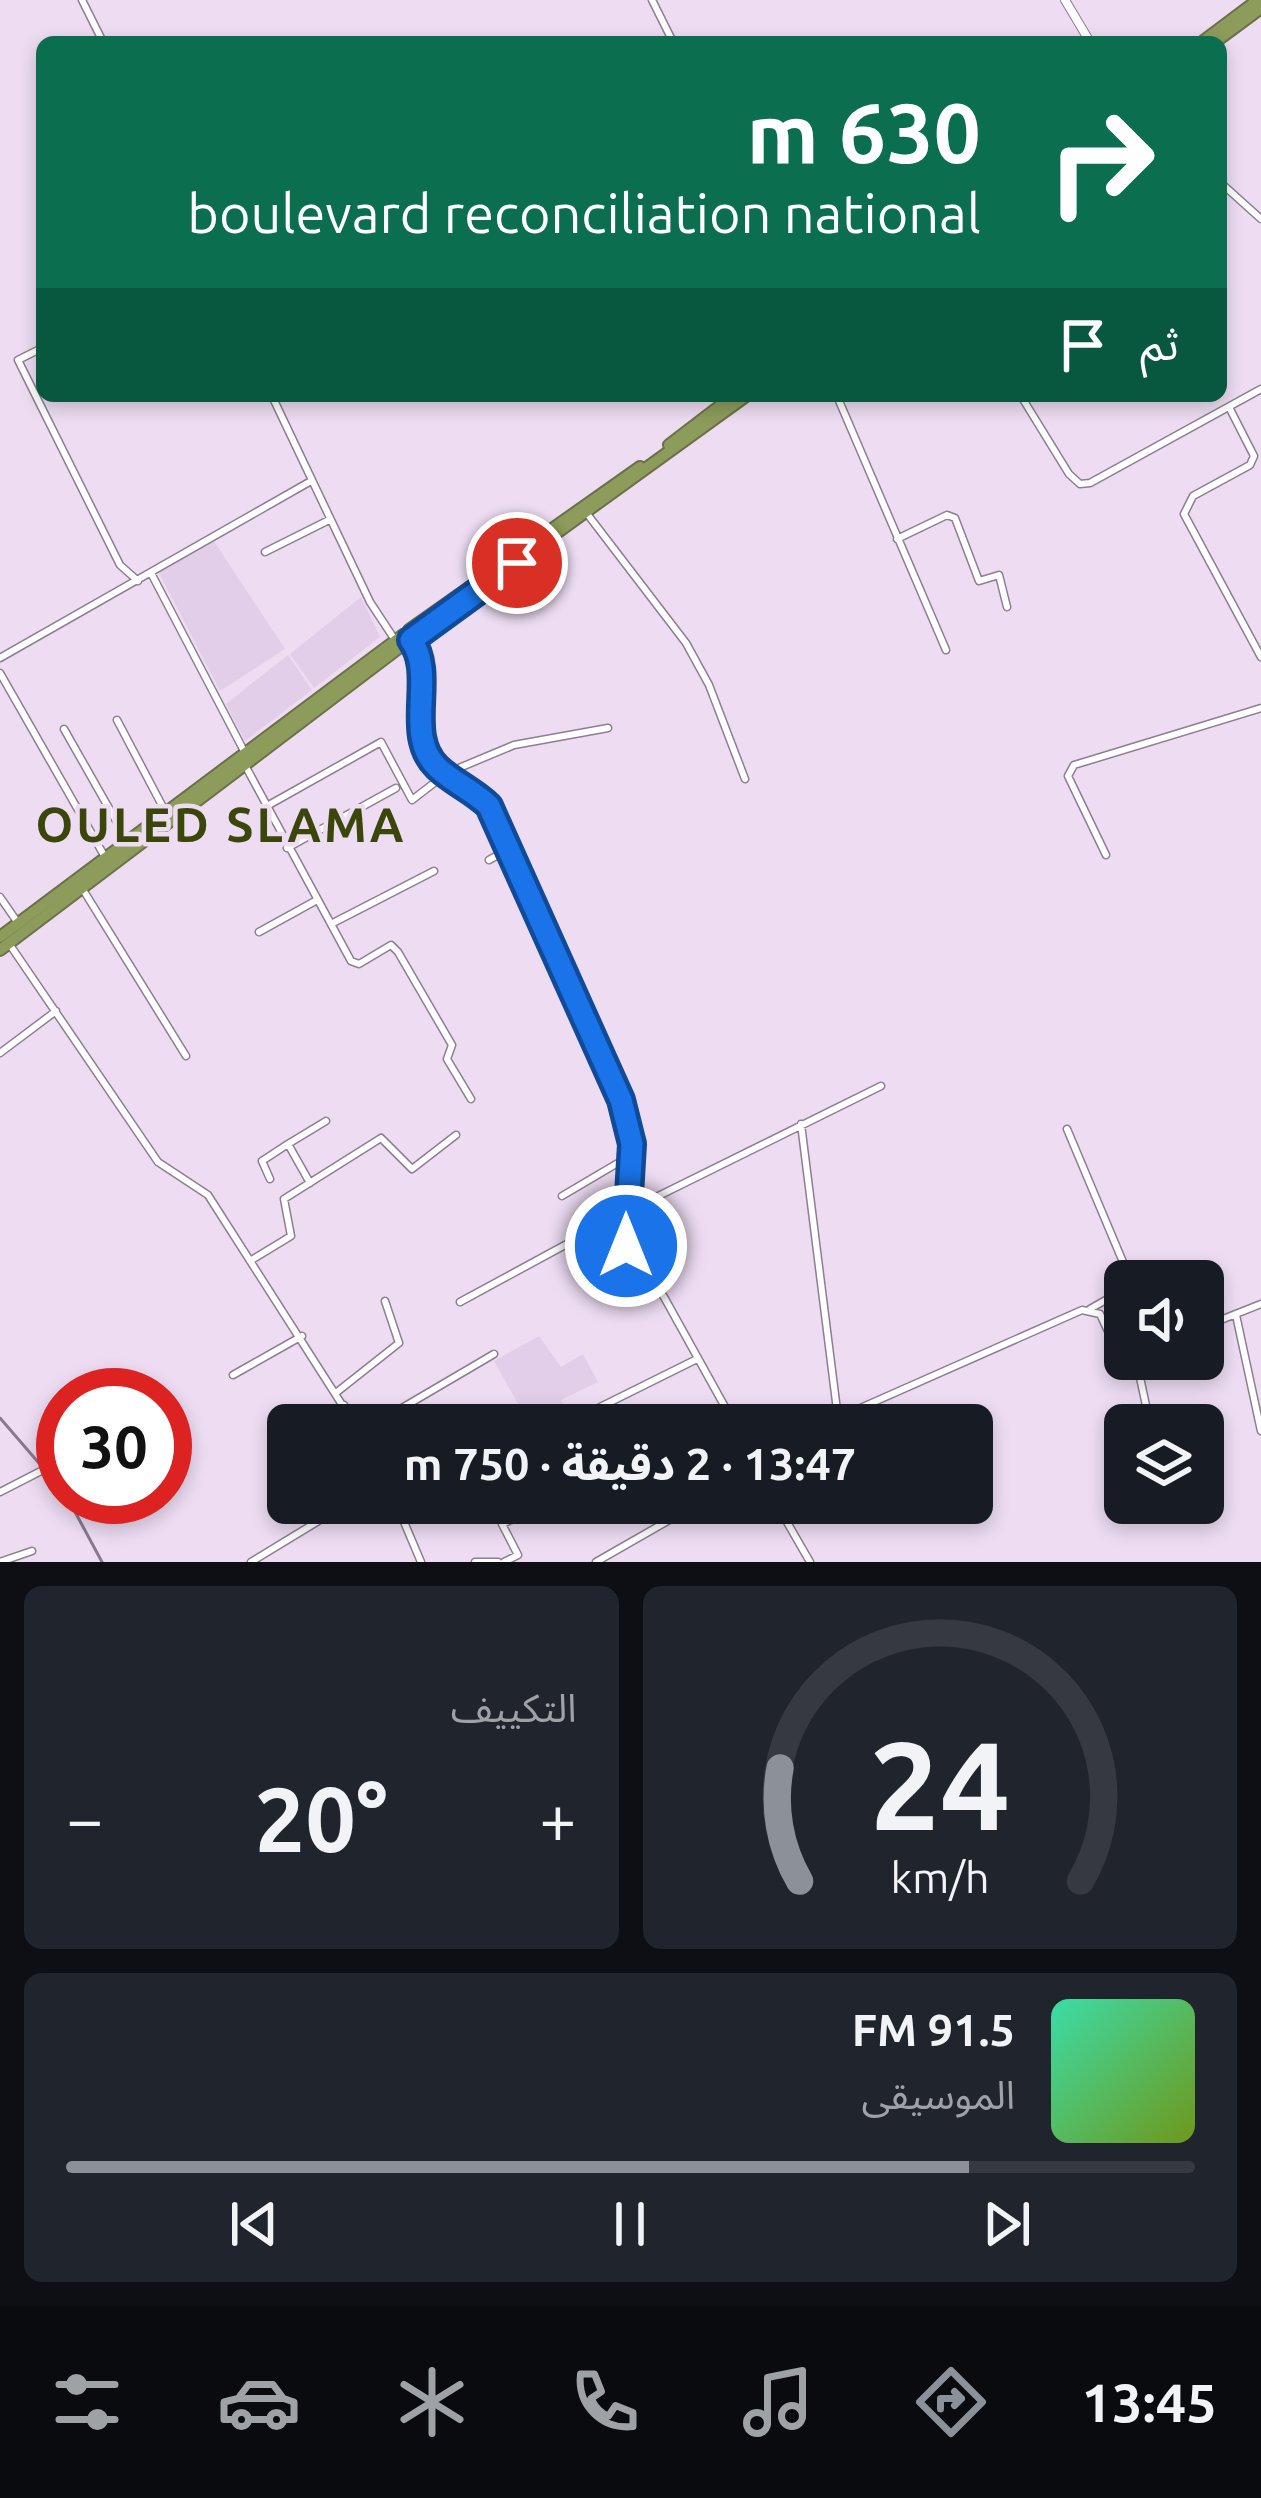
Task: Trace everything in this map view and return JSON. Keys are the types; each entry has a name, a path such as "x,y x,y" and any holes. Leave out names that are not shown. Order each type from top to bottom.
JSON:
{"highway":[{"path":"1211,36 1260,4"},
{"path":"1222,36 1260,4"},
{"path":"3,943 725,402"},
{"path":"407,637 588,515 738,402"},
{"path":"3,943 18,923 165,811 245,758"}],"street":[{"path":"82,0 100,36"},
{"path":"652,0 670,36"},
{"path":"1065,0 1086,36"},
{"path":"1227,189 1261,219"},
{"path":"36,351 18,360 36,396"},
{"path":"1025,402 1080,484 1090,483 1261,389"},
{"path":"39,402 120,565 138,580"},
{"path":"275,402 329,520 420,657 421,731 435,766 489,806 511,848 621,1100 632,1144 626,1246 664,1297 725,1404"},
{"path":"840,402 946,650"},
{"path":"1229,407 1254,456 1250,465 1193,496 1184,514 1261,657"},
{"path":"0,658 311,482"},
{"path":"897,539 947,514 955,518 979,581 999,575 1007,607"},
{"path":"588,515 686,643 745,779"},
{"path":"265,552 329,520"},
{"path":"151,573 287,848 351,961 359,964 391,945 398,952 452,1045 447,1059 471,1099"},
{"path":"0,674 105,857"},
{"path":"1106,855 1068,776 1074,765 1261,708"},
{"path":"117,720 165,811"},
{"path":"267,806 381,742 412,800 447,773 514,745 608,728"},
{"path":"64,729 127,840"},
{"path":"287,848 396,788"},
{"path":"489,860 511,848"},
{"path":"331,924 434,871"},
{"path":"82,888 186,1056"},
{"path":"0,897 18,923"},
{"path":"260,932 317,899"},
{"path":"3,943 56,1011 158,1162 208,1195 343,1404"},
{"path":"0,1053 56,1011"},
{"path":"460,1303 626,1212 881,1086"},
{"path":"270,1179 262,1161 326,1121"},
{"path":"801,1124 836,1404"},
{"path":"1067,1129 1122,1260"},
{"path":"250,1261 291,1236 284,1199 381,1138 412,1169 456,1135"},
{"path":"288,1144 310,1183"},
{"path":"562,1196 628,1157"},
{"path":"337,1392 399,1343 386,1301"},
{"path":"870,1404 1104,1301"},
{"path":"1224,1319 1261,1304"},
{"path":"1090,1309 1104,1322"},
{"path":"1236,1315 1261,1432"},
{"path":"233,1375 302,1336"},
{"path":"409,1404 494,1354"},
{"path":"606,1404 697,1359"},
{"path":"0,1492 36,1474"},
{"path":"251,1562 313,1524"},
{"path":"405,1524 421,1562"},
{"path":"475,1562 501,1562 518,1555 502,1524"},
{"path":"596,1562 662,1524"},
{"path":"788,1524 810,1562"},
{"path":"798,1562 803,1550"},
{"path":"0,1562 32,1551"}],"shaded area":[{"path":"214,541 285,649 220,691 158,571"},
{"path":"361,597 380,637 314,688 290,654"},
{"path":"288,655 312,690 245,741 226,704"},
{"path":"539,1336 561,1367 583,1354 598,1382 561,1400 563,1404 518,1404 494,1361"}],"waterway":[{"path":"0,1418 36,1460"},
{"path":"82,1524 102,1562"}],"district":[{"name":"OULED SLAMA","path":"221,825"}],"route":[{"path":"517,563 411,640 420,657 421,731 435,766 469,785 489,806 515,855 566,983 621,1100 632,1144 626,1246"}]}
